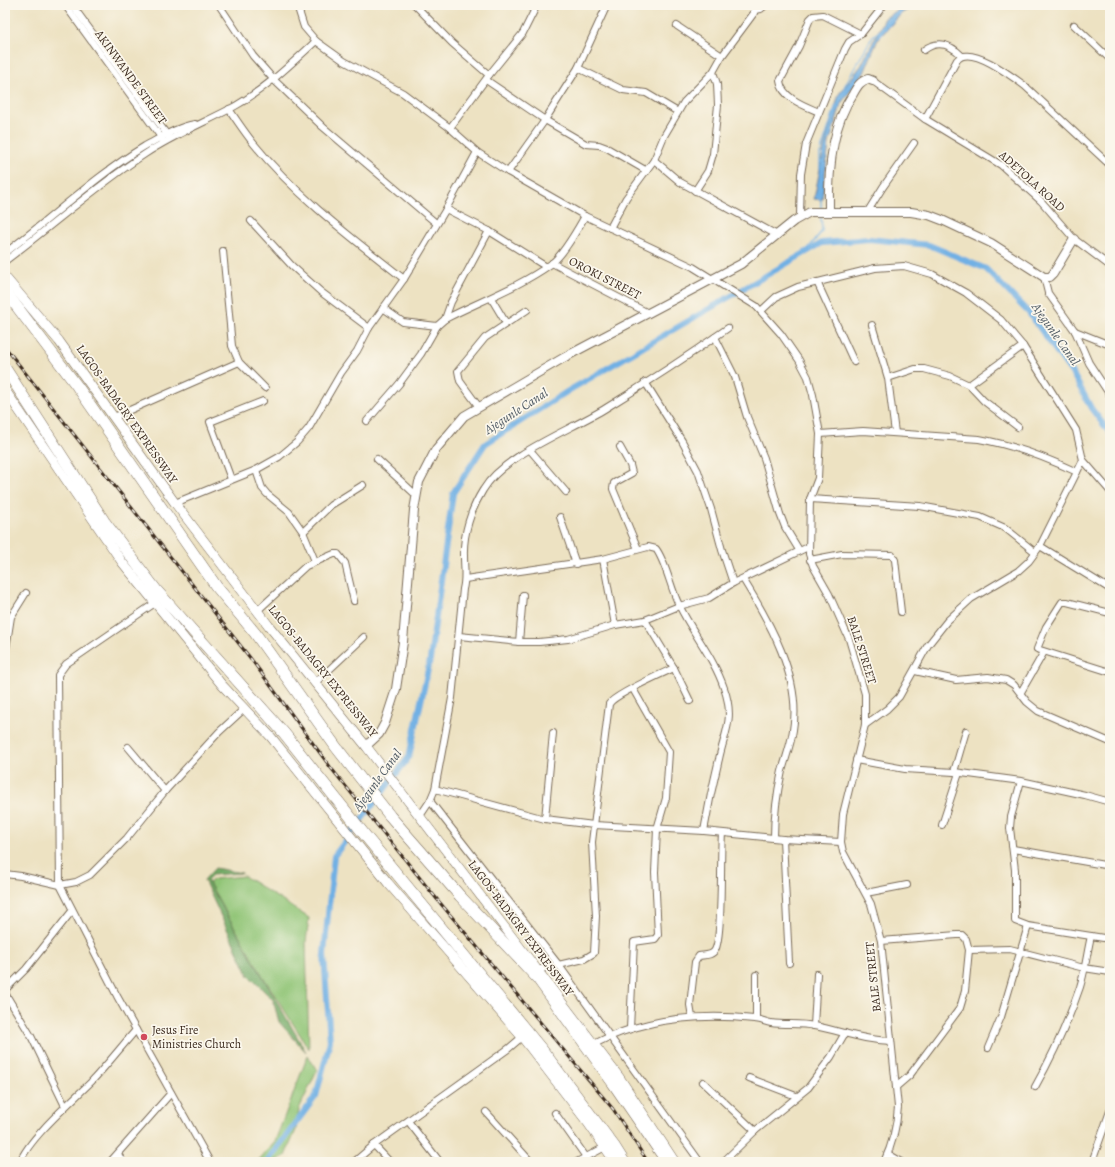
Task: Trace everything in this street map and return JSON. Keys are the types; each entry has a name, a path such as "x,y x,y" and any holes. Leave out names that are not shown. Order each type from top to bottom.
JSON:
{"highway":[{"name":"LAGOS-BADAGRY EXPRESSWAY","path":"5,291 76,386 216,586 255,633 336,747 390,816 460,896 538,979 613,1083 667,1162"},
{"path":"5,368 104,521 153,585 220,663 284,733 368,839 543,1051 614,1146 624,1162"}],"main road":[{"name":"LAGOS-BADAGRY EXPRESSWAY","path":"5,276 59,341 175,503 257,611 356,736 366,746 619,1077 674,1162"},
{"path":"5,390 96,526 122,562 222,686 271,737 370,860 522,1037 588,1122 615,1162"}],"street":[{"name":"AKINWANDE STREET","path":"65,5 164,138 172,139 197,124"},
{"name":"AKINWANDE STREET","path":"72,5 164,138"},
{"path":"219,5 253,56 274,80 323,127 436,224"},
{"name":"BALE STREET","path":"297,5 304,27 316,41 344,61 403,93 450,128 477,152 508,172 586,216 678,258 756,306 791,347 808,377 820,434 818,478 810,499 808,547 810,560 832,601 856,659 865,694 865,725 843,814 841,842 843,852 866,893 881,940 898,1119 888,1154 884,1162"},
{"path":"415,5 452,44 488,77 545,120 586,144 599,145 607,148 646,171"},
{"path":"450,128 488,77 523,34 536,8 528,5"},
{"path":"508,172 545,120 578,68 608,5"},
{"path":"610,228 626,198 654,160 664,136 678,112 694,90 713,72 754,8 761,9 766,5"},
{"path":"800,216 801,174 804,155 819,112 849,42 861,34 884,5"},
{"path":"819,112 794,100 782,89 780,81 800,46 810,19 813,16 823,15 861,34"},
{"path":"1074,25 1110,59"},
{"path":"677,26 722,56"},
{"path":"5,253 114,166 164,138 182,126 197,124 229,109 274,80 316,41"},
{"path":"924,50 933,44 946,45 961,55 967,54 976,56 1011,75 1025,86 1110,165"},
{"path":"925,119 961,55"},
{"path":"578,68 623,90 646,93 678,112"},
{"path":"695,191 708,171 713,154 718,105 717,84 713,72"},
{"path":"826,211 834,147 841,115 847,102 860,83 868,79 873,81"},
{"name":"ADETOLA ROAD","path":"873,81 925,119 1001,165 1041,201 1074,239 1110,266"},
{"path":"229,109 253,144 277,170 355,240 404,279"},
{"path":"5,261 112,176 164,138"},
{"path":"868,211 914,143"},
{"path":"175,503 256,470 288,450 309,428 341,373 357,352 369,328 404,279 446,209 477,152"},
{"path":"654,160 667,172 695,191 777,235"},
{"path":"446,209 489,232 545,266"},
{"path":"366,746 379,734 385,723 396,689 403,642 416,495 419,482 436,449 464,416 648,313 715,281 741,264 800,216 810,212 911,212 942,220 1003,250 1044,277 1050,277 1053,274 1074,239"},
{"path":"367,421 422,354 438,326 445,320 491,298 552,263 586,216"},
{"path":"251,221 292,266 321,292 369,328"},
{"path":"445,320 451,302 489,232"},
{"path":"223,251 231,336 239,362 265,388"},
{"name":"OROKI STREET","path":"552,263 648,313"},
{"path":"761,311 776,297 798,287 875,268 904,266 916,268 932,274 978,301 1001,320 1023,346 1076,430 1083,460 1110,491"},
{"path":"1044,277 1048,293 1075,331 1088,363 1110,394"},
{"path":"817,282 854,362"},
{"path":"491,298 506,323"},
{"path":"383,308 404,322 438,326"},
{"path":"479,407 460,381 458,371 480,343 506,323 527,310"},
{"path":"872,325 888,378 895,433"},
{"path":"420,816 430,801 434,789 445,738 465,580 464,555 466,536 473,511 482,490 499,472 530,450 605,409 728,328"},
{"path":"1075,331 1110,345"},
{"path":"715,337 735,377 747,417 764,458 785,527 799,550"},
{"path":"969,385 1023,346"},
{"path":"114,417 239,362"},
{"path":"888,378 910,370 924,369 950,376 969,385 984,401 1018,428"},
{"path":"645,382 682,441 698,471 733,583"},
{"path":"231,479 210,422 262,401"},
{"path":"820,434 863,431 946,435 996,442 1035,454 1077,472"},
{"path":"620,447 630,465 632,473 614,483 613,489 638,549"},
{"path":"530,450 566,492"},
{"path":"377,459 416,495"},
{"path":"865,725 887,709 899,697 915,671 928,645 947,621 971,599 1018,571 1029,561 1040,546 1083,460"},
{"path":"256,470 262,488 288,512 303,532 315,561"},
{"path":"303,532 331,505 363,485"},
{"path":"810,499 920,506 980,517 1005,528 1035,552"},
{"path":"560,517 576,564"},
{"path":"1040,546 1110,589"},
{"path":"465,580 576,564 603,559 638,549 652,547 658,552 679,606 708,652 717,671 724,689 729,709 729,724 718,760 704,831"},
{"path":"459,636 519,642 568,639 615,625 645,620 679,606 709,598 733,583 808,547"},
{"path":"257,611 298,573 315,561 334,554 342,558 345,563 354,601"},
{"path":"810,560 842,554 892,555 895,560 901,612"},
{"path":"603,559 615,625"},
{"path":"743,579 776,637 793,694 793,728 778,788 774,814 774,838"},
{"path":"5,655 12,617 26,593"},
{"path":"519,642 523,595"},
{"path":"1110,613 1062,602 1046,627 1038,647 1038,651 1110,672"},
{"path":"155,603 66,664 58,675 60,885 72,911 136,1030 210,1162"},
{"path":"645,620 674,668 690,700"},
{"path":"315,683 364,637"},
{"path":"1021,692 1044,652"},
{"path":"537,970 591,956 596,948 592,842 609,704 611,701 633,688 674,668"},
{"path":"915,671 956,680 998,678 1014,685 1021,692 1027,702 1038,711 1110,742"},
{"path":"630,1029 634,942 655,938 658,935 654,872 657,829 666,798 669,752 633,688"},
{"path":"5,874 60,885 76,882 90,875 127,838 165,791 219,732 244,709"},
{"path":"942,825 966,730"},
{"path":"545,820 553,733"},
{"path":"128,747 165,791"},
{"path":"856,760 905,769 956,773 1021,781 1110,802"},
{"path":"1021,781 1011,817 1016,891 1015,921 1028,926 1110,939"},
{"path":"434,789 545,820 594,825 704,831 783,839 841,842"},
{"path":"430,801 558,964 700,1162"},
{"path":"692,1017 690,1005 695,962 699,956 712,954 715,951 718,942 722,834"},
{"path":"783,839 789,963"},
{"path":"1013,849 1110,866"},
{"path":"866,893 907,885"},
{"path":"65,1106 31,1036 5,993 6,989 26,969 72,911"},
{"path":"988,1048 1002,1016 1028,926"},
{"path":"881,940 962,935 966,939 969,950 966,991 960,1008 910,1076 896,1087"},
{"path":"1035,1086 1053,1056 1062,1035 1080,986 1091,936"},
{"path":"969,950 989,948 1022,951 1084,968 1110,972"},
{"path":"814,1026 817,974"},
{"path":"756,975 756,1019"},
{"path":"594,1044 610,1036 630,1029 692,1017 756,1019 771,1023 814,1026 872,1040 891,1041"},
{"path":"20,1162 24,1153 65,1106 92,1081 136,1030"},
{"path":"723,1162 755,1131 796,1096 808,1088 817,1078 845,1033"},
{"path":"354,1162 374,1145 508,1049 522,1037"},
{"path":"749,1078 796,1096"},
{"path":"703,1082 755,1131"},
{"path":"110,1162 171,1093"},
{"path":"1092,1162 1110,1111"},
{"path":"486,1112 531,1162"},
{"path":"555,1113 593,1162"},
{"path":"408,1121 440,1162"},
{"path":"374,1145 390,1162"},
{"path":"576,1162 605,1147"},
{"path":"118,1154 123,1162"},
{"path":"888,1154 902,1162"}],"green space":[{"path":"215,868 242,873 212,875 207,880 306,1052 279,1022 273,1000 249,976 204,880"},
{"path":"244,876 309,918 306,942 309,1049 264,978 209,883 214,879"},
{"path":"308,1055 317,1071 299,1109 296,1130 285,1156 273,1162 257,1162 275,1141"}],"water":[{"path":"906,5 916,5 902,13 878,39 864,73 842,102 829,143 822,200 814,199 825,143 839,94 861,66 885,18"}],"waterway":[{"path":"844,87 872,37 879,31"},
{"path":"820,169 820,154 836,105"},
{"path":"821,199 821,209"},
{"path":"805,253 822,231 821,215"},
{"name":"Ajegunle Canal","path":"267,1162 316,1096 330,1041 324,954 334,856 409,757 430,660 453,493 485,444 568,391 822,243 869,239 929,245 986,269 1029,313 1074,376 1091,408 1110,433"}],"railway":[{"path":"5,347 251,659 331,768 436,898 613,1109 648,1162"}],"place":[{"name":"Jesus Fire Ministries Church","path":"144,1037"}]}
